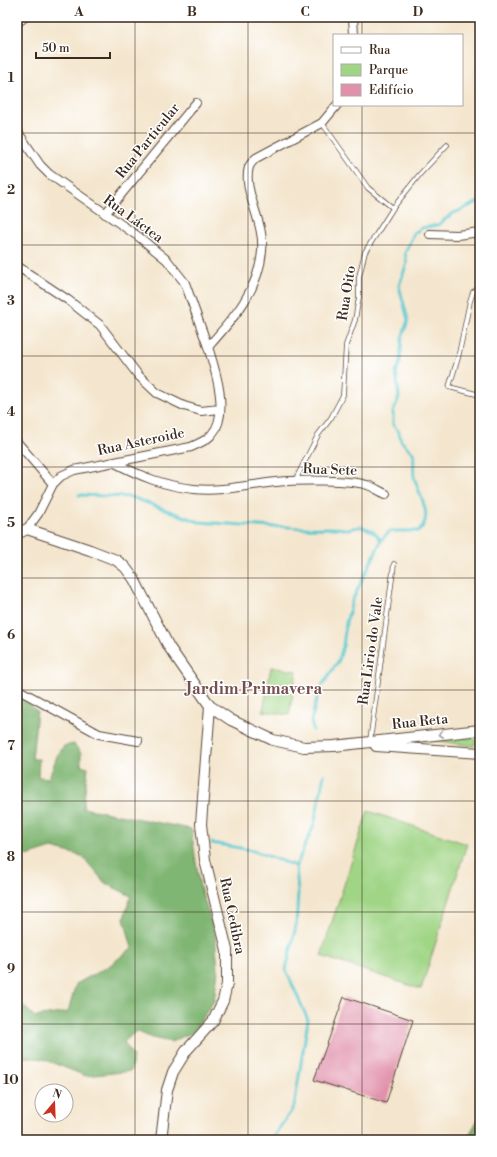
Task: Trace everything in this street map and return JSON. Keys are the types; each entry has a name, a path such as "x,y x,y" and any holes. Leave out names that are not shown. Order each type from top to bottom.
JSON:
{"street":[{"path":"17,23 25,17"},
{"path":"352,17 354,34"},
{"name":"Rua Particular","path":"105,214 196,103"},
{"path":"208,347 232,320 244,302 257,276 262,252 263,236 248,186 249,166 256,158 322,123 337,106"},
{"name":"Rua Láctea","path":"17,131 40,165 49,174 139,237 167,260 185,282 208,347"},
{"path":"430,234 480,232"},
{"path":"17,266 68,300 100,325 138,375 157,393 184,406 201,411 220,409"},
{"name":"Rua Asteroide","path":"17,534 27,529 38,514 53,484 61,476 74,470 191,447 208,439 214,433 218,424 220,394 208,347"},
{"path":"17,442 53,484"},
{"name":"Rua Sete","path":"113,462 144,478 166,485 194,489 218,490 295,482 356,483 370,486 386,494"},
{"path":"27,529 116,560 125,567 134,579 169,647 210,706"},
{"path":"17,689 99,734 138,741"},
{"name":"Rua Reta","path":"210,706 231,720 273,740 304,747 367,743 480,730"},
{"name":"Rua Cedibra","path":"161,1140 168,1090 173,1072 186,1051 213,1021 223,1001 227,984 227,950 205,860 201,824 210,706"},
{"name":"Rua Reta","path":"367,743 480,753"}],"lane":[{"path":"322,123 368,188 393,208"},
{"name":"Rua Oito","path":"295,482 318,435 331,418 343,394 346,345 355,320 359,297 359,277 365,252 393,208 420,174 447,145"},
{"path":"480,288 473,292 470,301 458,358 449,386 480,395"},
{"name":"Rua Lirio do Vale","path":"367,743 394,564"}],"green space":[{"path":"271,667 297,671 289,715 263,711"},
{"path":"18,695 37,711 32,759 39,759 38,777 49,778 57,756 64,746 74,744 81,753 81,765 88,767 83,808 191,829 200,887 215,934 218,970 214,1001 193,1032 171,1042 152,1038 136,1031 124,1042 133,1056 131,1071 86,1076 43,1059 17,1056 17,1000 35,1017 68,1012 76,984 109,966 132,948 124,918 131,896 105,883 82,856 52,848 27,856 17,850"},
{"path":"474,738 476,741 474,746 426,739"},
{"path":"368,811 467,844 421,989 321,956"},
{"path":"480,1116 480,1140 466,1140"}],"building":[{"path":"344,997 413,1020 386,1103 314,1080"}],"waterway":[{"path":"313,730 311,721 319,690 339,660 352,601 382,539 390,531 419,531 424,525 426,518 426,512 414,476 414,454 401,441 399,432 393,425 393,412 399,397 396,372 400,363 402,338 408,320 399,286 407,263 405,253 414,233 422,228 438,225 452,214 480,201"},
{"path":"79,495 131,497 199,522 300,528 346,529 362,527 373,532 381,541"},
{"path":"271,1140 294,1107 308,1020 286,970 296,926 298,893 296,866 314,825 324,775"},
{"path":"212,843 251,850 296,866"}],"district":[{"name":"Jardim Primavera","path":"254,689"}]}
